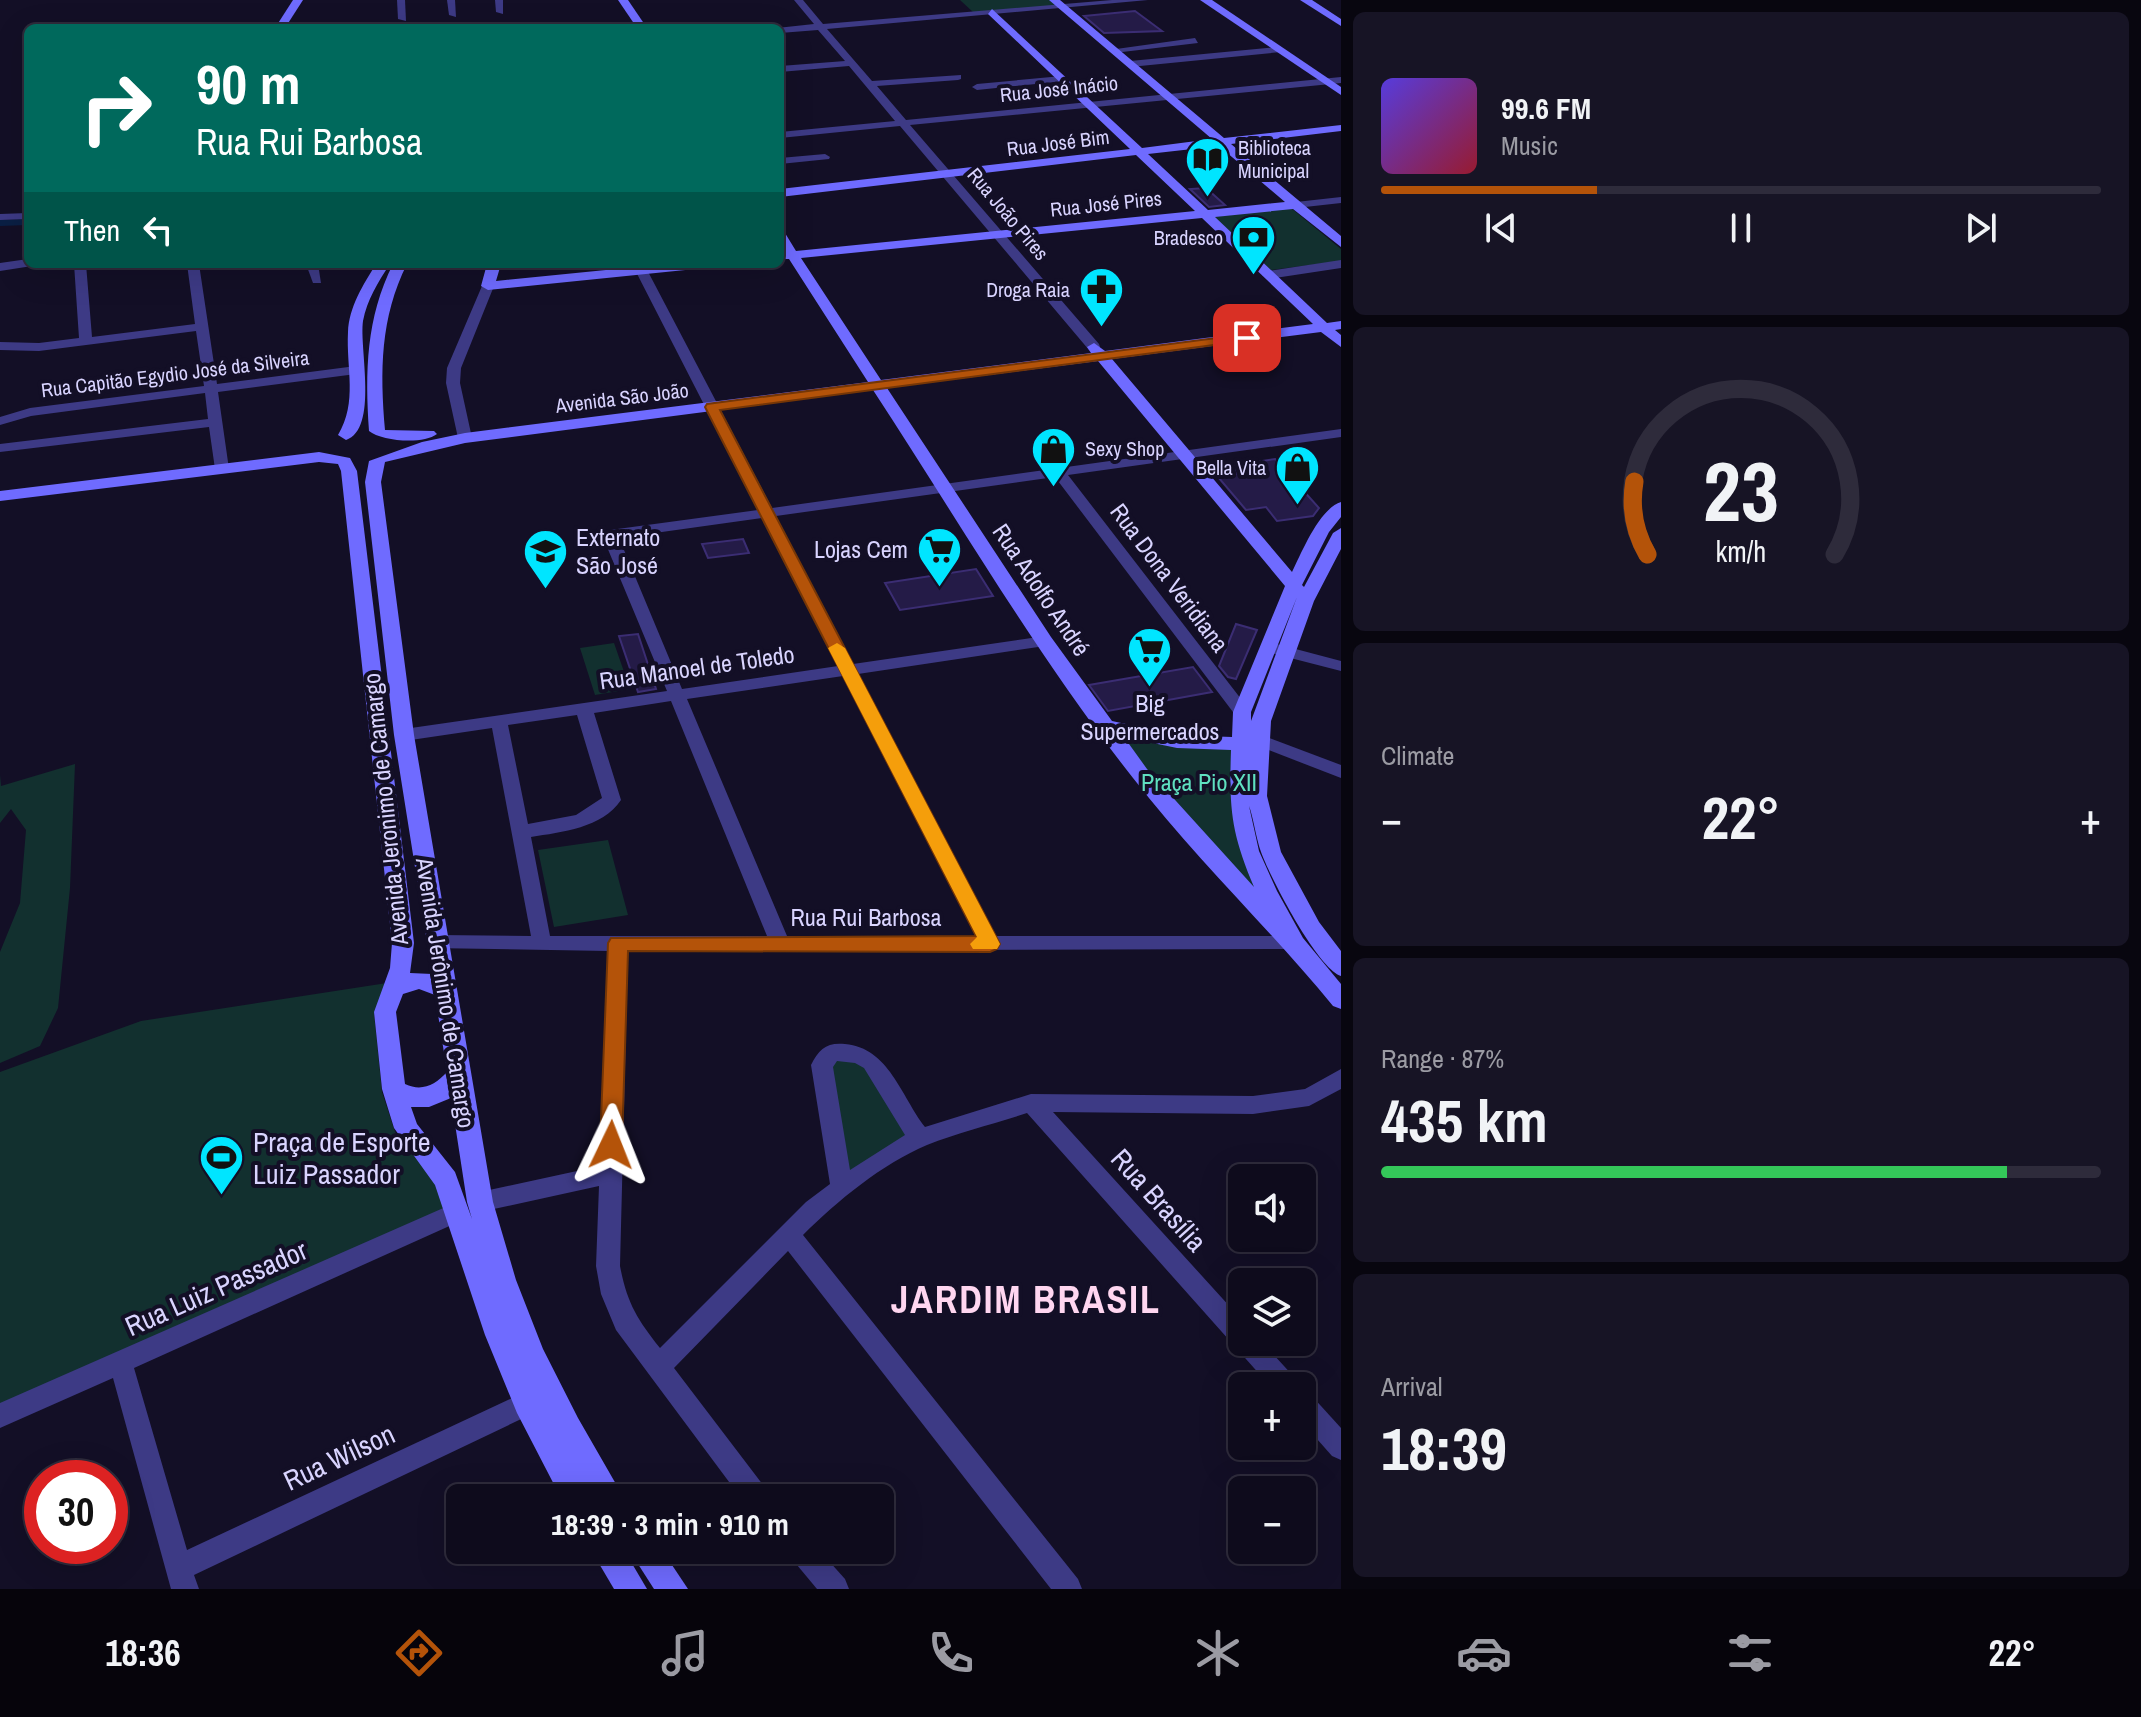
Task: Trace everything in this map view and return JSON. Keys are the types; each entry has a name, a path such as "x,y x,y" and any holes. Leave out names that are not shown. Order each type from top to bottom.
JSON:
{"main road":[{"path":"283,24 298,0"},
{"path":"297,24 312,0"},
{"path":"623,0 639,24"},
{"path":"1205,0 1341,92"},
{"path":"1305,0 1341,23"},
{"path":"1058,3 1341,243"},
{"path":"992,12 1341,343"},
{"name":"Rua José Bim","path":"784,193 1341,128"},
{"name":"Rua José Pires","path":"786,256 1296,205"},
{"name":"Rua Adolfo André","path":"786,256 875,381 1045,641 1140,774 1203,847 1295,944"},
{"path":"0,496 222,465 319,457 343,449 355,421 357,321 367,291 381,268"},
{"path":"381,433 376,325 384,295 398,268"},
{"path":"493,268 488,286 631,268"},
{"name":"Avenida São João","path":"1320,324 1341,315"},
{"name":"Avenida São João","path":"464,434 360,464 343,449 381,433 412,436 464,434 1097,351 1320,324 1341,325"},
{"name":"Rua João Pires","path":"1097,351 1187,455 1305,601"},
{"name":"Avenida Jerônimo de Camargo","path":"381,433 395,442 392,453 382,460 373,482 404,735 480,1202 494,1257 519,1328 545,1386 601,1484"},
{"name":"Avenida Jeronimo de Camargo","path":"343,449 349,471 403,943 401,968 385,1012 394,1089 406,1128 446,1180 498,1335 527,1403 570,1484"},
{"path":"0,484 134,477"},
{"path":"1341,507 1321,531 1294,584 1276,648 1261,721 1249,742 1239,806 1249,851 1266,891 1295,944 1341,1000"},
{"path":"1341,533 1242,712 1271,852 1311,928 1341,967"},
{"path":"1105,726 1144,738 1180,744 1249,742"},
{"path":"394,988 413,979 430,980 444,989"},
{"path":"394,1089 407,1097 429,1100 447,1089 458,1076"},
{"path":"615,1564 632,1589"},
{"path":"654,1564 673,1589"}],"street":[{"path":"401,0 403,19"},
{"path":"451,0 453,15"},
{"path":"499,0 500,12"},
{"name":"Rua João Pires","path":"798,0 1097,351"},
{"path":"958,0 973,14"},
{"path":"784,30 973,14 1058,3 1144,0"},
{"path":"1114,50 1195,41"},
{"path":"1130,64 1278,50"},
{"path":"784,69 853,63"},
{"path":"871,84 958,77"},
{"path":"977,87 1062,79"},
{"name":"Rua José Inácio","path":"784,135 1341,80"},
{"path":"784,161 825,157"},
{"name":"Rua José Pires","path":"1296,205 1341,200"},
{"path":"0,217 24,216"},
{"path":"0,227 24,226"},
{"path":"0,267 24,264"},
{"path":"1268,275 1341,264"},
{"path":"80,268 86,342"},
{"path":"194,268 222,465"},
{"path":"313,268 317,280"},
{"path":"640,268 990,944"},
{"path":"464,434 453,383 454,368 488,286"},
{"path":"0,346 39,347 202,327"},
{"name":"Rua Capitão Egydio José da Silveira","path":"0,421 30,412 356,370"},
{"path":"0,448 215,422"},
{"path":"780,943 610,535 1341,433"},
{"name":"Rua Dona Veridiana","path":"1058,472 1242,712"},
{"name":"Rua Manoel de Toledo","path":"404,735 1045,641"},
{"path":"1276,648 1341,666"},
{"path":"522,832 588,819 602,811 612,800 584,709"},
{"path":"499,722 542,943"},
{"path":"1249,742 1341,772"},
{"name":"Rua Rui Barbosa","path":"437,943 1295,944"},
{"path":"618,943 608,1266 613,1294 625,1322 657,1368 746,1484"},
{"path":"842,1186 822,1065 832,1052 863,1056 879,1068 891,1094 920,1138"},
{"path":"657,1368 814,1209 882,1159 920,1138 1031,1103 1253,1105 1309,1097 1341,1078"},
{"name":"Rua Brasília","path":"1031,1103 1228,1321"},
{"path":"480,1202 610,1174"},
{"name":"Rua Luiz Passador","path":"0,1416 457,1212"},
{"path":"790,1236 1068,1589"},
{"path":"1259,1356 1273,1372"},
{"path":"121,1364 182,1579"},
{"name":"Rua Wilson","path":"182,1579 527,1403"},
{"path":"1316,1419 1341,1447"},
{"path":"813,1564 835,1589"}],"green space":[{"path":"960,0 1050,0 1057,6 974,13"},
{"path":"1291,208 1341,249 1341,261 1271,270 1214,217"},
{"path":"614,643 630,689 595,695 580,648"},
{"name":"Praça Pio XII","path":"1110,729 1235,746 1236,806 1284,929"},
{"path":"75,764 70,888 58,1008 40,1046 0,1063 0,952 20,903 26,830 11,809 0,823 0,775 1,786"},
{"path":"608,840 628,915 554,927 538,850"},
{"name":"Praça de Esporte Luiz Passador","path":"387,983 374,1014 382,1092 395,1132 439,1184 449,1209 0,1406 0,1072 141,1021"},
{"path":"835,1059 863,1059 915,1137 844,1180 826,1066"}],"building":[{"path":"1135,11 1162,31 1104,33 1084,16"},
{"name":"Biblioteca Municipal","path":"1206,188 1225,205 1209,207 1190,189"},
{"path":"1275,459 1319,508 1313,516 1277,521 1266,507 1246,510 1218,477 1237,474 1230,466"},
{"path":"743,539 749,553 708,558 702,544"},
{"name":"Lojas Cem","path":"976,569 993,596 900,610 885,583"},
{"path":"1236,624 1257,630 1236,679 1228,677 1219,666"},
{"path":"638,634 656,689 638,692 619,636"},
{"name":"Big Supermercados","path":"1193,667 1212,692 1108,711 1089,685"}],"waterway":[{"path":"0,223 24,222"}],"slow traffic":[{"path":"837,648 990,944 980,944"}],"place":[{"name":"Biblioteca Municipal","path":"1207,198"},
{"name":"Bradesco","path":"1254,277"},
{"name":"Droga Raia","path":"1101,329"},
{"name":"Sexy Shop","path":"1054,488"},
{"name":"Bella Vita","path":"1297,507"},
{"name":"Lojas Cem","path":"939,589"},
{"name":"Externato São José","path":"545,591"},
{"name":"Big Supermercados","path":"1150,689"},
{"name":"Praça de Esporte Luiz Passador","path":"222,1197"}],"district":[{"name":"JARDIM BRASIL","path":"1026,1300"}],"route":[{"path":"611,1145 618,943 990,944 711,407 1247,338"}]}
